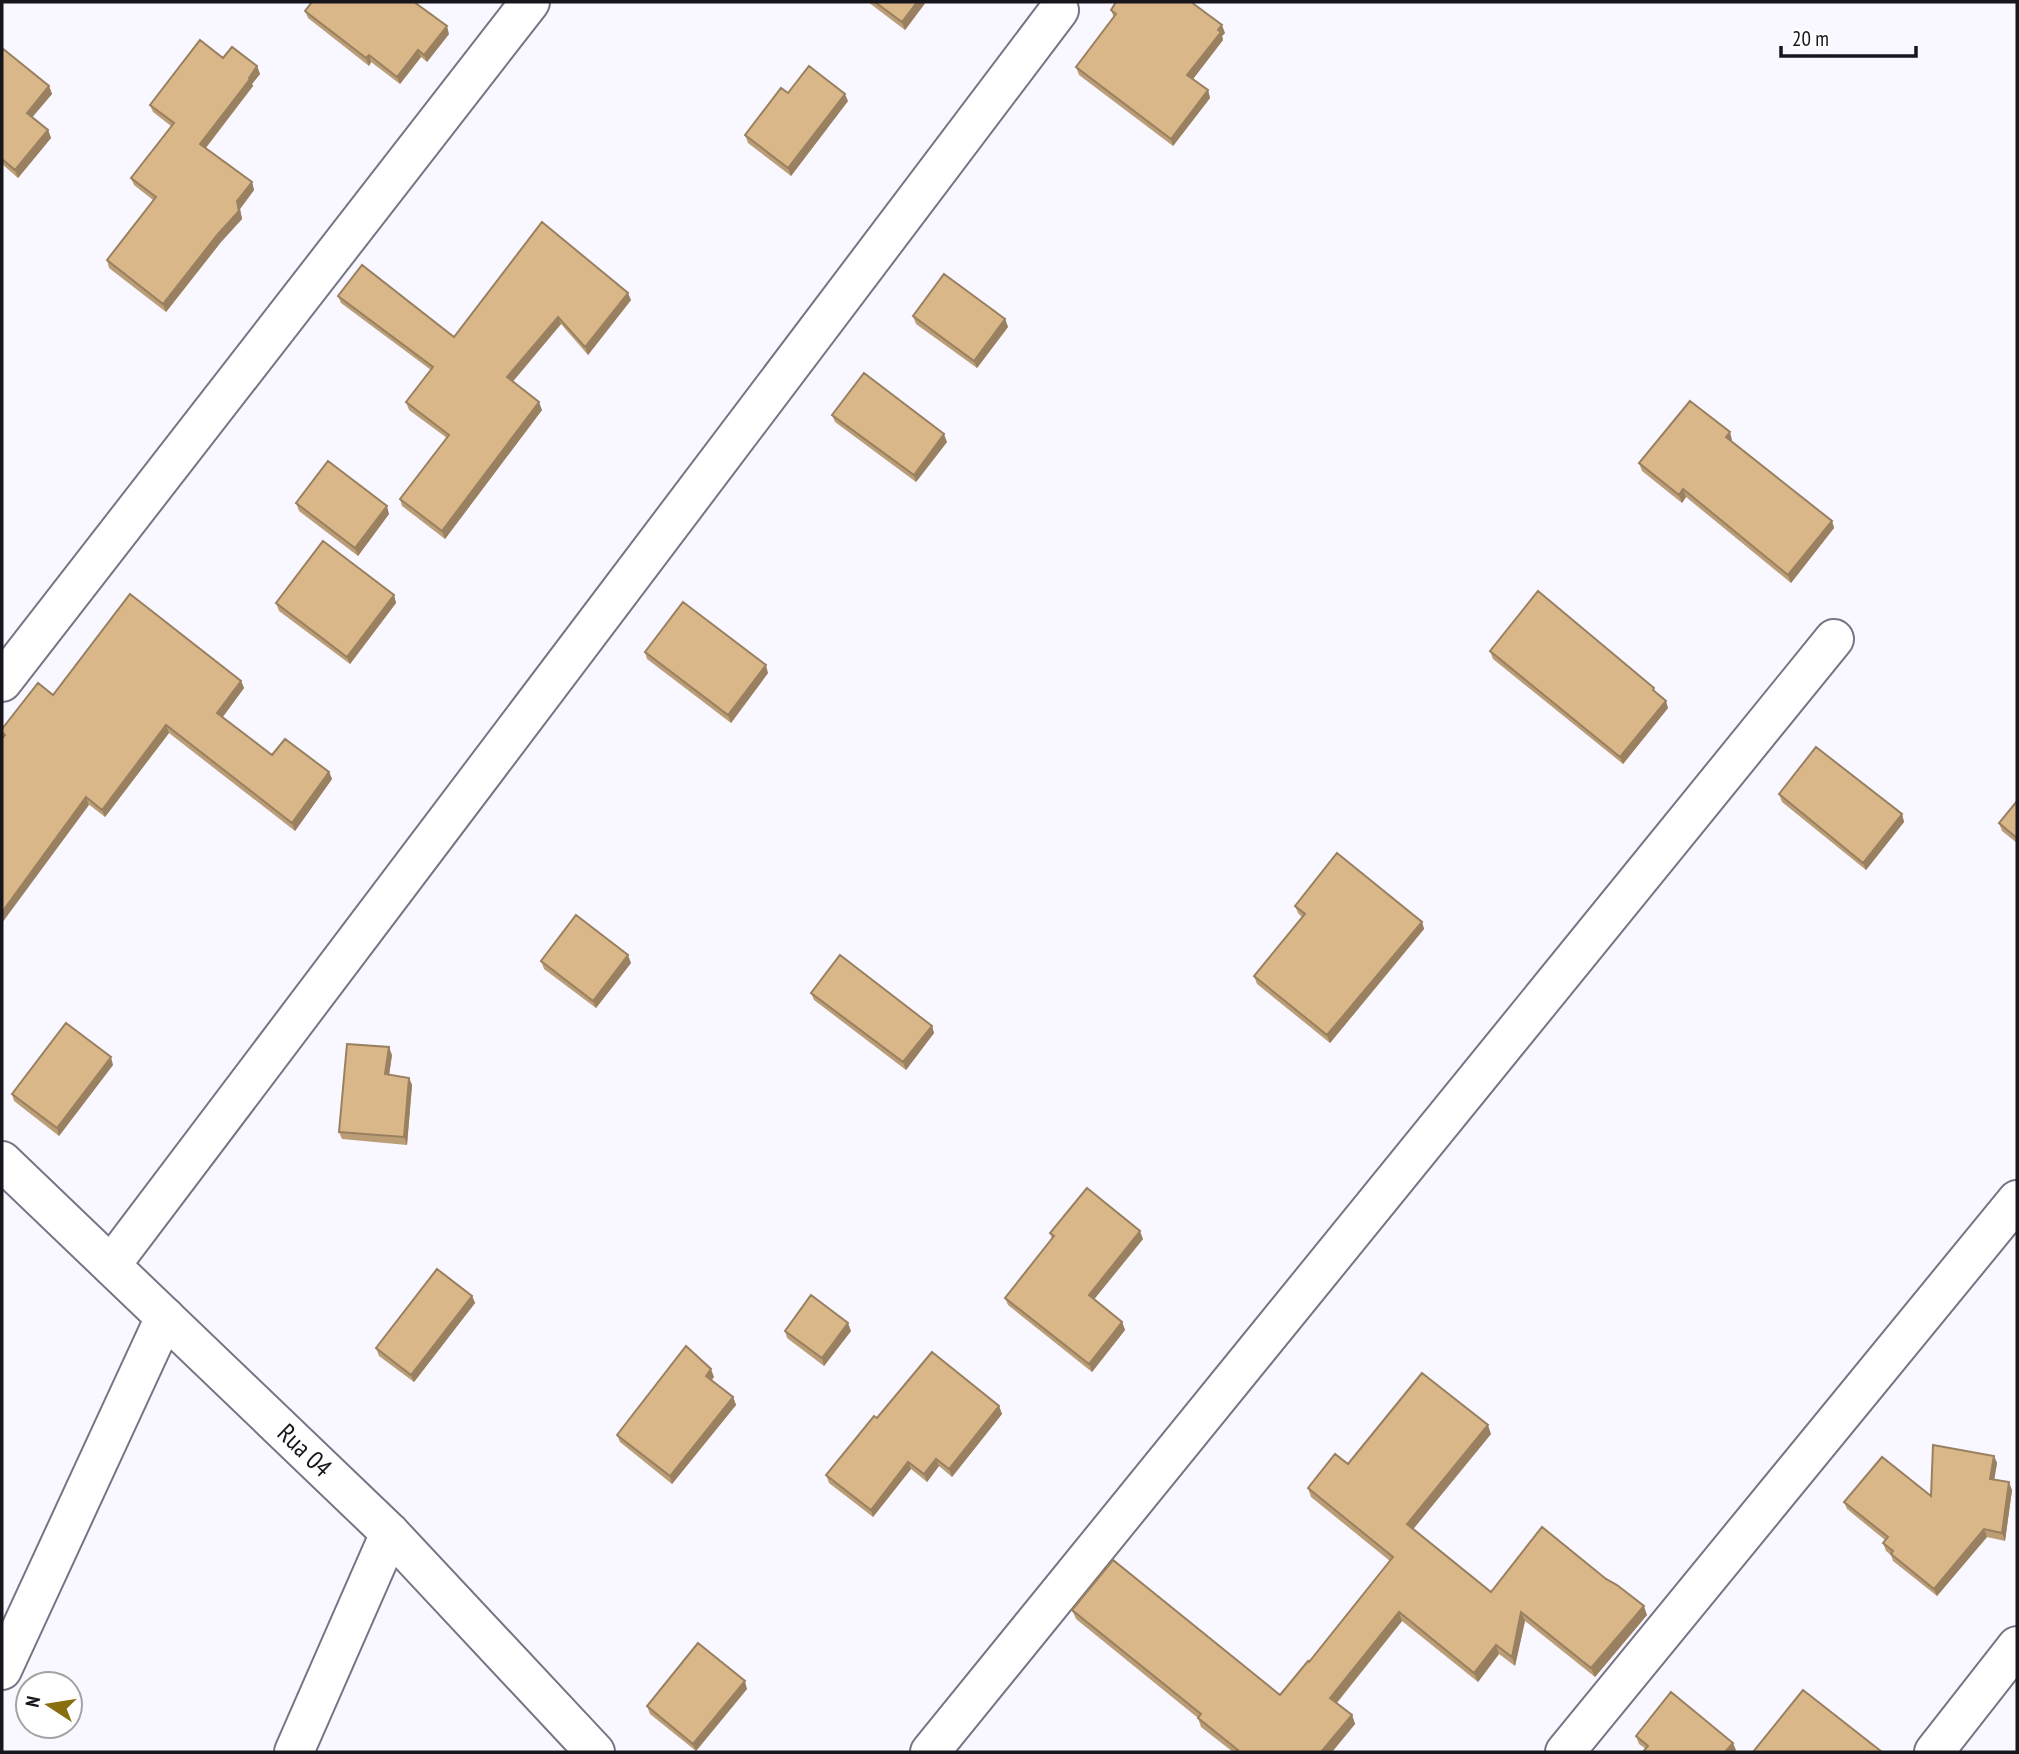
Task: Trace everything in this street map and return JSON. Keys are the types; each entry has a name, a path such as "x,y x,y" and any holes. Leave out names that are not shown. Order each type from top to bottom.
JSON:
{"street":[{"path":"2,682 530,2"},
{"path":"111,1265 1059,9"},
{"path":"930,1752 1834,639"},
{"name":"Rua 04","path":"6,1173 111,1265 390,1533 595,1752"},
{"path":"1566,1752 2017,1200"},
{"path":"2,1670 165,1317"},
{"path":"294,1752 390,1533"},
{"path":"1934,1752 2017,1646"}],"building":[{"path":"312,2 414,2 447,26 424,55 418,50 397,77 369,55 366,58 305,11"},
{"path":"875,2 917,2 902,22"},
{"path":"1116,2 1191,2 1222,25 1218,30 1221,32 1187,75 1208,90 1171,139 1076,67 1116,14 1111,10"},
{"path":"200,40 223,58 232,47 257,66 200,144 252,182 237,201 239,211 163,304 107,260 156,197 131,178 174,123 150,105"},
{"path":"2,48 49,86 27,113 48,130 15,170 2,159"},
{"path":"809,66 845,94 788,168 745,135 781,88 788,93"},
{"path":"542,222 628,293 585,347 558,317 507,377 539,402 442,531 400,499 449,435 406,402 433,367 338,296 362,265 454,337"},
{"path":"944,274 1005,319 974,361 913,316"},
{"path":"864,373 944,434 914,475 832,415"},
{"path":"1690,401 1730,432 1726,437 1832,521 1788,575 1683,489 1679,495 1639,463"},
{"path":"328,461 387,506 355,548 296,503"},
{"path":"323,541 394,595 347,657 276,603"},
{"path":"1538,591 1666,701 1620,757 1490,651"},
{"path":"130,594 241,681 217,713 272,755 285,739 329,772 292,823 166,725 102,810 86,797 2,912 2,739 5,735 2,729 38,683 53,695"},
{"path":"683,602 766,665 728,715 645,652"},
{"path":"1816,747 1902,814 1863,863 1779,794"},
{"path":"2017,801 2017,838 1999,823"},
{"path":"1337,853 1422,922 1327,1035 1254,976 1305,914 1295,906"},
{"path":"576,915 628,955 593,1001 541,961"},
{"path":"840,955 932,1026 903,1062 811,993"},
{"path":"66,1023 111,1057 57,1128 12,1094"},
{"path":"347,1044 389,1047 385,1074 409,1078 404,1137 339,1132"},
{"path":"1087,1188 1140,1231 1089,1295 1122,1322 1089,1364 1005,1298 1054,1236 1050,1233"},
{"path":"437,1269 472,1296 411,1375 376,1348"},
{"path":"811,1295 848,1323 822,1358 785,1331"},
{"path":"686,1346 711,1369 706,1376 733,1397 670,1476 617,1435"},
{"path":"932,1352 999,1406 949,1469 936,1459 924,1474 908,1462 871,1510 826,1475 874,1416 877,1418"},
{"path":"1422,1373 1488,1425 1407,1524 1491,1592 1542,1527 1644,1606 1591,1668 1521,1612 1512,1657 1496,1645 1474,1673 1399,1612 1330,1698 1352,1715 1321,1752 1236,1752 1238,1750 1198,1718 1201,1714 1072,1610 1113,1560 1280,1695 1393,1557 1308,1488 1335,1454 1348,1464"},
{"path":"1933,1445 1994,1456 1990,1479 2009,1482 2002,1533 1984,1529 1934,1589 1891,1554 1893,1551 1883,1543 1888,1537 1844,1502 1882,1457 1931,1496"},
{"path":"698,1643 745,1681 693,1744 647,1706"},
{"path":"1803,1690 1882,1752 1753,1752"},
{"path":"1671,1692 1733,1743 1725,1752 1643,1752 1648,1746 1636,1736"}]}
